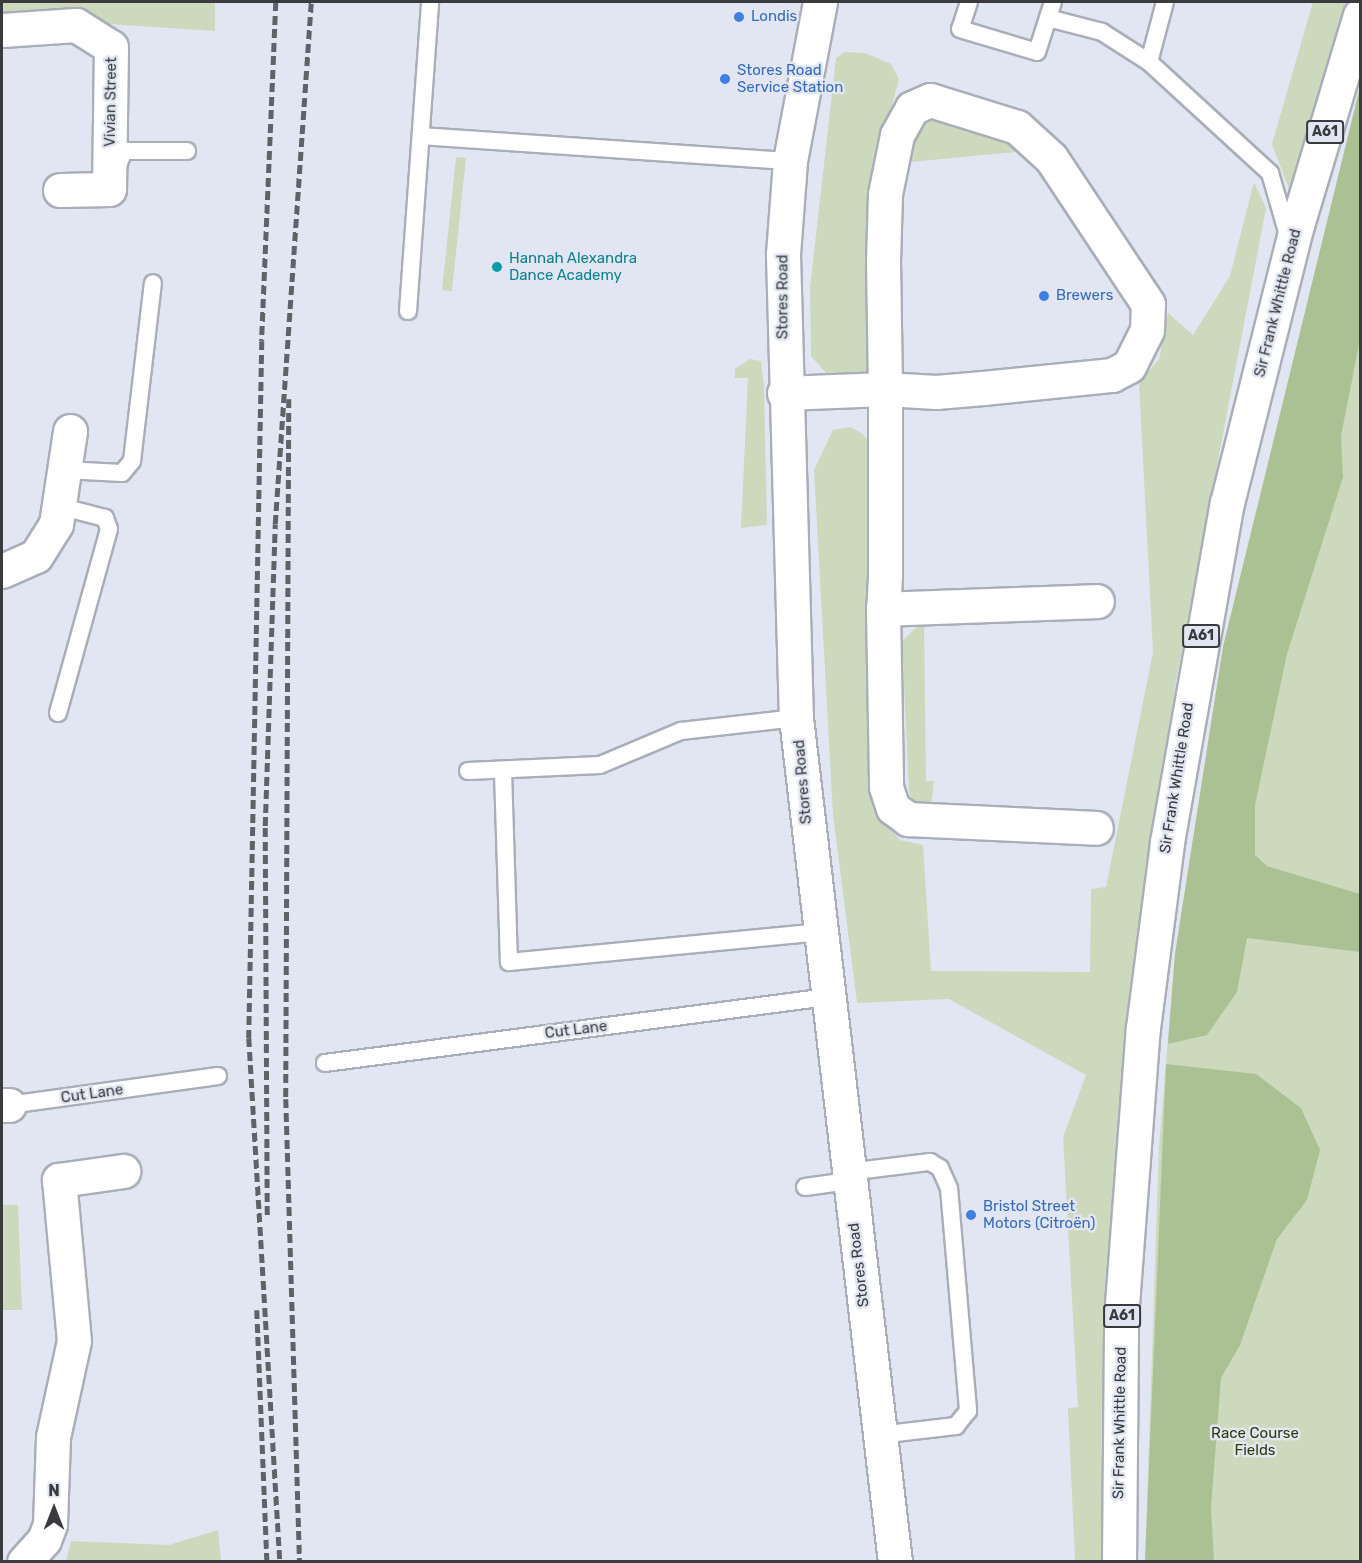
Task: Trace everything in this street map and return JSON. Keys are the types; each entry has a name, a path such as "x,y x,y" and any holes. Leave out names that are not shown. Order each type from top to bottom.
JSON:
{"main road":[{"name":"Stores Road","path":"820,2 790,160 783,255 783,393 796,718 819,932 895,1562"},
{"name":"Sir Frank Whittle Road","path":"1119,1562 1121,1318 1139,1071 1143,1028 1195,663 1227,503 1291,250 1360,15"},
{"name":"Vivian Street","path":"2,30 76,25 111,47 109,189"},
{"path":"783,393 885,389 936,392 1112,375 1129,366 1139,351 1148,304 1051,158 1017,128 930,100 912,108 897,135 885,194 885,389 883,609 886,787 893,808 908,819 1096,828"},
{"path":"60,190 109,189"},
{"path":"2,572 36,556 56,524 69,431"},
{"path":"883,609 1097,602"},
{"path":"28,1561 50,1524 53,1437 74,1341 58,1180 123,1171"}],"lane":[{"path":"408,311 430,2"},
{"path":"969,2 960,29 1037,52 1053,2"},
{"path":"1149,62 1165,2"},
{"path":"1048,18 1102,32 1149,62 1270,173 1291,250"},
{"path":"421,136 790,160"},
{"path":"109,189 124,151 187,151"},
{"path":"64,470 122,473 132,461 153,283"},
{"path":"58,713 109,529 105,518 59,506"},
{"path":"468,771 503,772 600,765 681,730 796,718"},
{"path":"503,772 509,962 819,932"},
{"name":"Cut Lane","path":"325,1063 828,998"},
{"name":"Cut Lane","path":"5,1105 218,1076"},
{"path":"805,1187 930,1162 940,1168 949,1188 968,1411 956,1426 879,1435"}],"green space":[{"path":"2,2 215,2 215,31 2,17"},
{"path":"1313,2 1345,2 1289,189 1272,144"},
{"path":"845,52 865,53 891,64 899,79 876,164 868,376 828,375 811,356 810,288 836,58"},
{"name":"Race Course Fields","path":"1360,87 1360,1561 1145,1562 1159,1147 1175,954 1223,647"},
{"path":"1360,87 1360,339 1341,436 1343,477 1287,654 1255,805 1255,855 1267,866 1360,894 1360,952 1247,938 1237,992 1207,1035 1168,1044 1175,954 1223,647"},
{"path":"935,116 1003,132 1027,151 910,162 912,139 920,124"},
{"path":"456,157 466,158 452,291 442,290"},
{"path":"1254,182 1266,208 1176,681 1118,1117 1101,1561 1075,1561 1068,1408 1078,1407 1063,1137 1086,1075 949,999 857,1003 833,815 814,470 833,430 850,427 863,434 874,450 868,634 878,816 900,840 923,845 931,971 1090,972 1091,889 1106,887 1153,652 1139,383 1159,359 1168,313 1193,335 1230,276"},
{"path":"750,359 761,361 764,386 767,525 741,528 748,378 735,378 735,369"},
{"path":"924,620 926,781 934,781 931,808 914,804 909,792 902,641"},
{"path":"1166,1064 1256,1074 1301,1108 1320,1150 1307,1200 1277,1239 1240,1345 1221,1378 1211,1508 1214,1561 1145,1561"},
{"path":"2,1205 18,1205 22,1310 2,1310"},
{"path":"218,1530 221,1561 66,1561 71,1541 169,1545"}],"railway":[{"path":"276,2 262,341 249,1038 280,1562"},
{"path":"267,1215 265,826 275,524 311,2"},
{"path":"289,399 286,1099 300,1562"},
{"path":"257,1310 267,1562"}],"place":[{"name":"Londis","path":"739,17"},
{"name":"Stores Road Service Station","path":"725,79"},
{"name":"Hannah Alexandra Dance Academy","path":"497,267"},
{"name":"Brewers","path":"1044,296"},
{"name":"Bristol Street Motors (Citroën)","path":"971,1215"}]}
